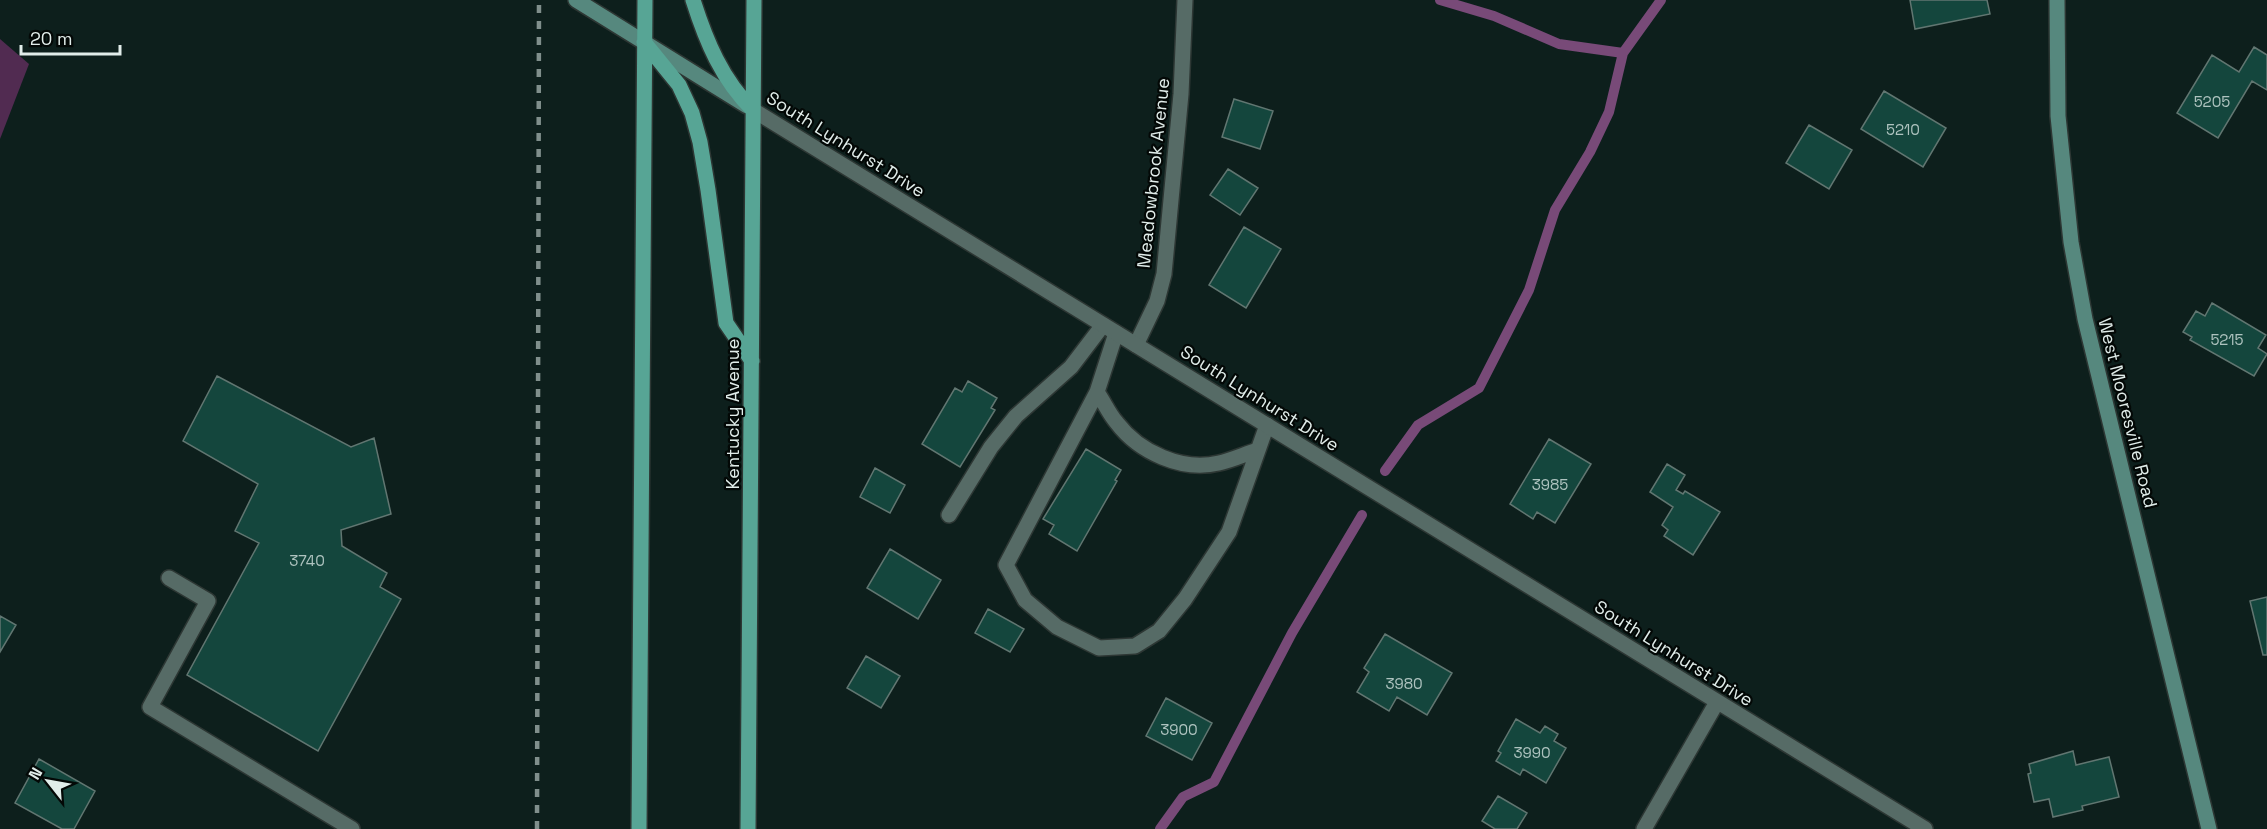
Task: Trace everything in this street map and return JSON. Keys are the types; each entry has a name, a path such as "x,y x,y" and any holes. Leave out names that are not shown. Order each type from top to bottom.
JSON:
{"main road":[{"path":"639,829 645,0"},
{"path":"693,0 702,26 726,78 736,94 753,110"},
{"name":"Kentucky Avenue","path":"748,829 754,0"},
{"path":"644,42 679,85 692,113 700,142 710,201 726,322 752,361"}],"street":[{"name":"South Lynhurst Drive","path":"576,0 1924,829"},
{"name":"Meadowbrook Avenue","path":"1136,345 1157,301 1164,274 1182,84 1185,0"},
{"name":"West Mooresville Road","path":"2057,0 2058,116 2073,253 2088,330 2209,829"},
{"path":"1110,329 1097,392 1006,565 1025,600 1057,627 1099,648 1135,646 1159,631 1185,599 1229,532 1267,425"},
{"path":"949,515 986,455 1016,416 1110,329"},
{"path":"1097,392 1117,424 1140,446 1167,460 1194,465 1218,464 1258,450"},
{"path":"169,578 208,601 150,707 352,829"},
{"path":"1644,829 1717,702"}],"shaded area":[{"path":"0,39 29,64 0,139"}],"building":[{"path":"1910,0 1987,0 1990,14 1915,29"},
{"path":"2254,47 2267,55 2267,90 2252,81 2218,138 2177,113 2212,55 2239,72"},
{"path":"1884,91 1946,128 1923,167 1861,129"},
{"path":"1234,99 1273,111 1260,149 1222,137"},
{"path":"1809,125 1852,150 1829,189 1786,163"},
{"path":"1228,169 1258,188 1240,215 1210,195"},
{"path":"1244,227 1281,249 1246,308 1209,285"},
{"path":"2212,303 2266,335 2258,348 2267,354 2254,376 2190,340 2192,337 2183,332 2196,311 2205,316"},
{"path":"217,376 351,447 374,438 391,514 341,530 342,546 387,573 380,587 401,599 318,751 187,675 259,543 235,531 258,484 183,441"},
{"path":"968,381 997,398 991,408 995,410 960,467 922,444 955,388 962,392"},
{"path":"1549,439 1591,464 1555,523 1537,512 1533,519 1510,504"},
{"path":"1086,449 1121,470 1077,551 1049,534 1054,525 1043,519"},
{"path":"1667,464 1685,475 1676,490 1683,494 1685,491 1720,512 1693,555 1664,536 1668,530 1662,525 1673,507 1650,492"},
{"path":"875,468 905,485 890,513 860,497"},
{"path":"890,549 941,580 918,619 867,588"},
{"path":"2267,597 2267,655 2263,655 2250,601"},
{"path":"988,609 1024,629 1010,652 975,633"},
{"path":"0,616 16,625 0,652"},
{"path":"1385,634 1452,673 1427,715 1397,697 1389,711 1357,692 1369,672 1364,668"},
{"path":"866,656 900,676 881,708 847,688"},
{"path":"1166,698 1212,723 1192,760 1146,736"},
{"path":"1516,719 1540,733 1545,726 1558,734 1554,741 1566,748 1546,783 1523,769 1520,775 1496,761 1501,753 1498,751"},
{"path":"2073,751 2076,765 2109,757 2119,797 2082,806 2083,810 2053,817 2049,799 2034,802 2028,774 2031,773 2029,764"},
{"path":"39,759 95,791 74,829 62,829 15,803"},
{"path":"1498,796 1527,813 1517,829 1495,829 1482,821"}],"waterway":[{"path":"1440,0 1494,16 1559,44 1623,53"},
{"path":"1385,471 1418,425 1479,388 1529,290 1555,210 1590,152 1609,112 1623,53 1661,0"},
{"path":"1160,829 1183,797 1214,782 1292,633 1362,515"}],"railway":[{"path":"537,829 539,0"}]}
